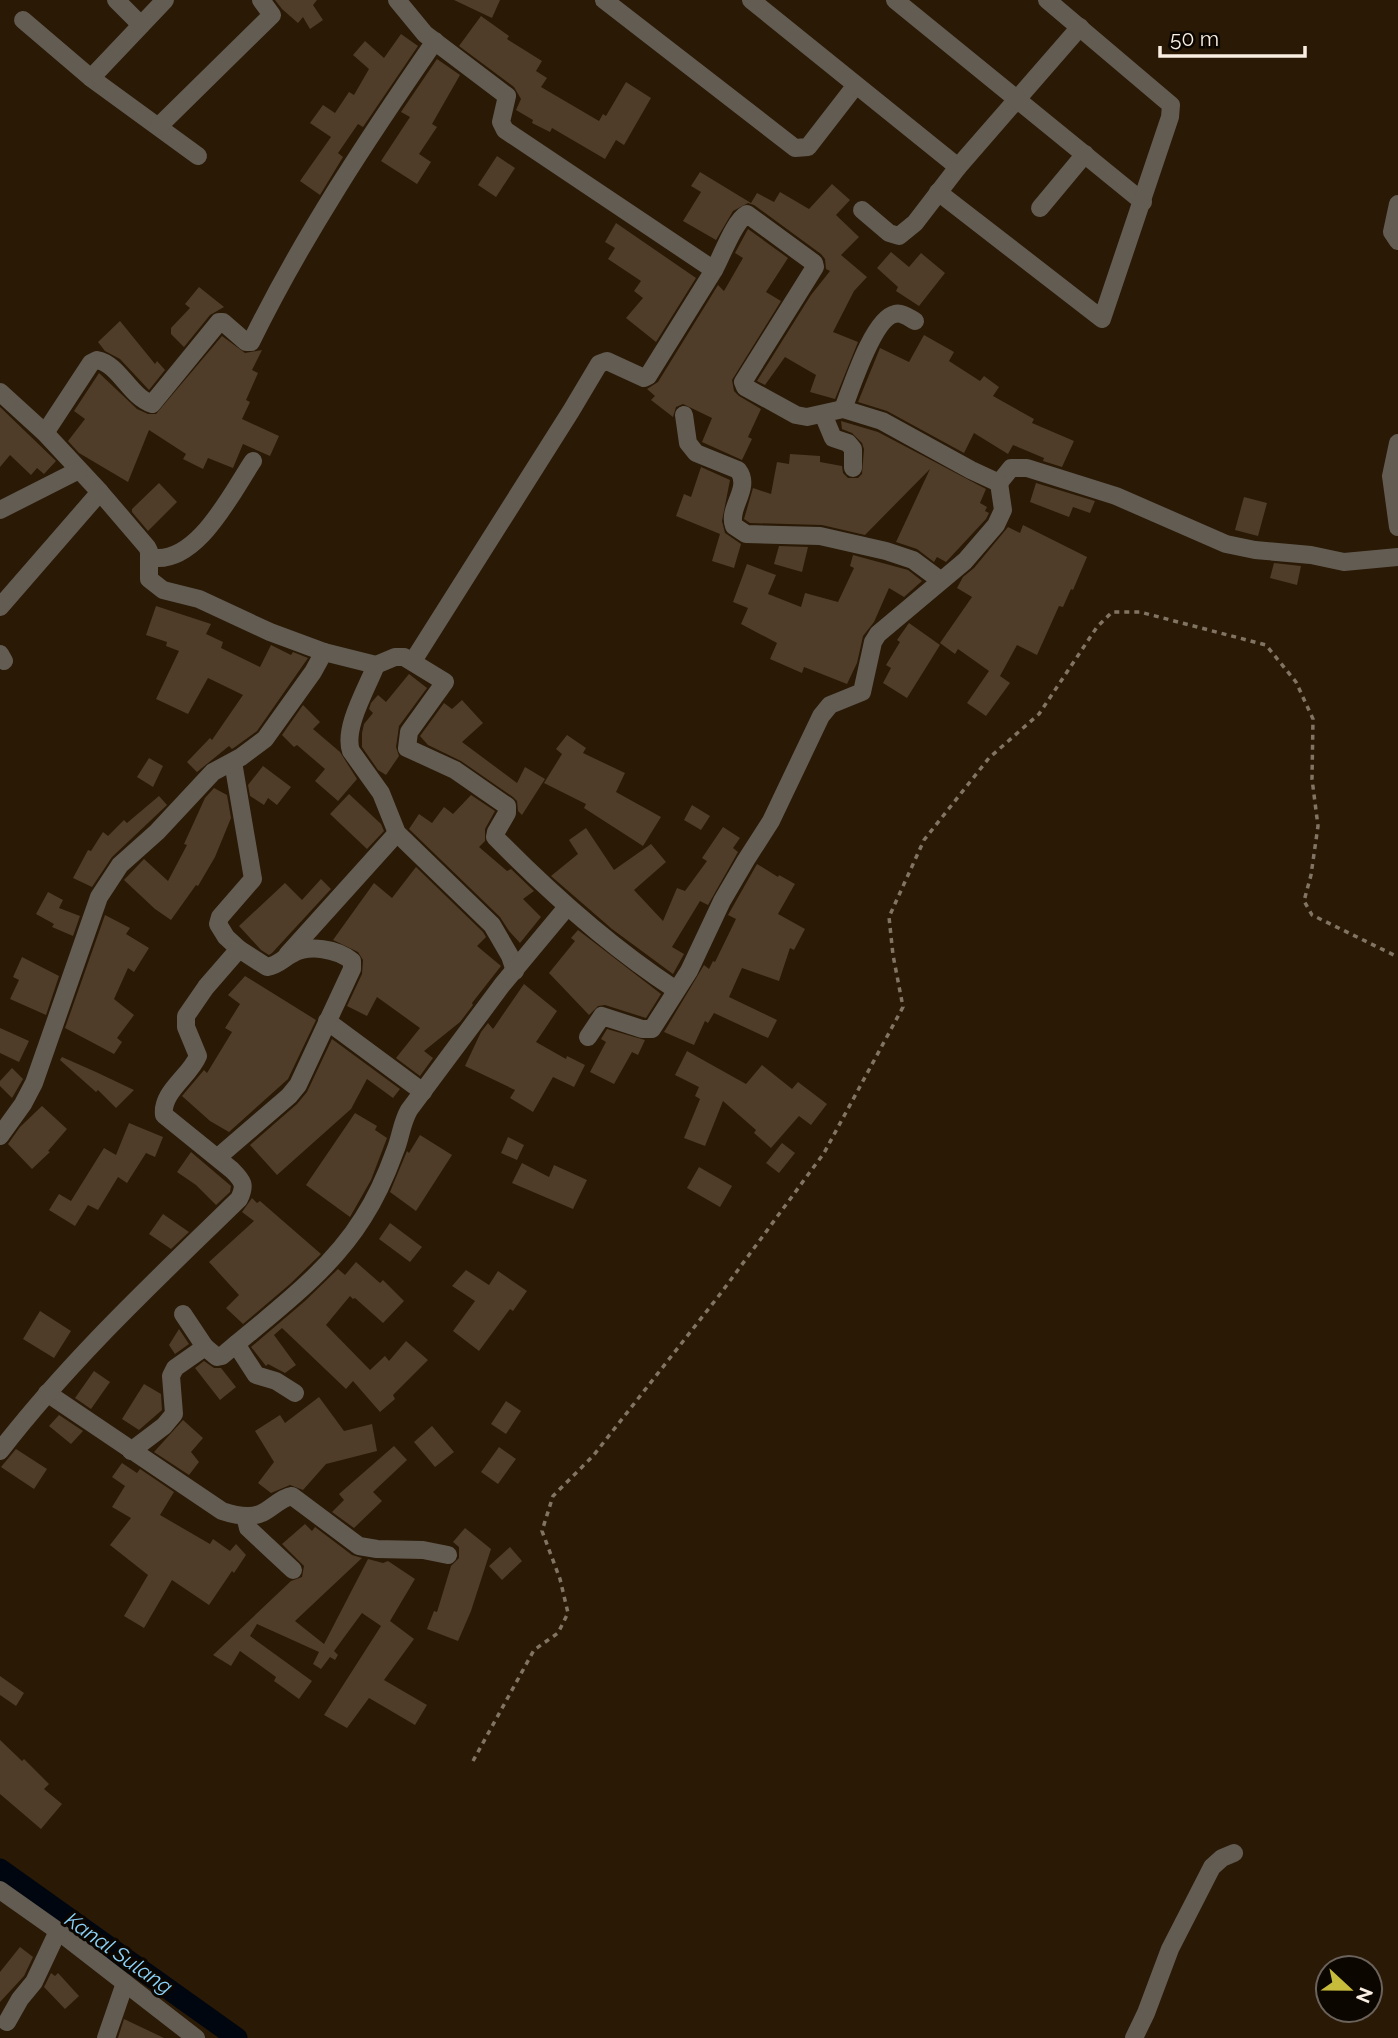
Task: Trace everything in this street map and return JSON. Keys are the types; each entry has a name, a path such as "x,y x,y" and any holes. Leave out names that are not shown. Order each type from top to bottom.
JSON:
{"street":[{"path":"116,0 141,25"},
{"path":"91,78 165,0"},
{"path":"159,126 272,15 261,0"},
{"path":"397,0 425,34 507,96 501,122 505,130 714,270"},
{"path":"604,0 795,148 808,147 856,85"},
{"path":"751,0 958,167"},
{"path":"895,0 1143,202"},
{"path":"938,192 1102,319 1143,202 1170,117 1171,105 1047,0"},
{"path":"23,20 91,78 198,156"},
{"path":"862,210 889,233 900,236 915,223 958,167 1080,27"},
{"path":"45,433 92,363 97,360 107,364 133,391 152,404 219,322 223,321 246,342 251,342 321,215 435,41"},
{"path":"1040,208 1085,154"},
{"path":"1398,204 1392,232 1398,241"},
{"path":"414,661 599,364 605,360 633,373 648,376 714,270 743,216 747,215 814,263 815,267 743,382 745,387 796,415 807,417 843,409 875,419 899,429 999,483"},
{"path":"843,409 864,356 883,322 891,314 900,313 915,321"},
{"path":"0,392 45,433 147,547 149,579 157,587 199,599 270,632 324,652 376,665 395,657 404,657 445,682 409,732 407,748 456,770 506,806 508,813 495,837 567,907 637,965 676,990"},
{"path":"823,414 832,438 848,443 853,449 853,468"},
{"path":"684,415 688,443 696,453 738,470 743,476 743,485 732,520 734,526 746,534 820,536 886,551 913,561 940,580"},
{"path":"1398,443 1391,476 1398,527"},
{"path":"149,557 164,558 189,548 207,530 253,461"},
{"path":"588,1037 600,1017 605,1016 642,1030 652,1029 689,971 722,901 771,821 825,709 862,692 873,642 878,634 965,561 1001,519 1003,510 999,483 1011,468 1027,468 1116,496 1226,544 1344,562 1398,557"},
{"path":"0,510 79,470"},
{"path":"0,607 100,492"},
{"path":"0,1136 34,1083 99,897 120,865 157,832 213,772 233,762 265,739 313,672 324,652"},
{"path":"376,665 349,730 348,743 351,751 382,793 397,833 492,925 510,956 514,971"},
{"path":"217,1158 289,1096 298,1085 352,969 352,961 340,953 313,949 294,952 277,965 267,967 239,949 226,937 218,924 220,917 253,879 233,762"},
{"path":"286,958 397,833"},
{"path":"183,1314 205,1347 219,1357 305,1285 344,1244 364,1217 394,1155 403,1120 514,971 567,907"},
{"path":"0,1451 47,1393 112,1323 239,1199 244,1185 217,1158 166,1119 163,1110 170,1094 198,1056 186,1027 186,1016 206,987 239,949"},
{"path":"327,1021 423,1093"},
{"path":"236,1344 256,1375 276,1381 295,1393"},
{"path":"131,1451 172,1418 174,1412 171,1376 175,1368 205,1347"},
{"path":"47,1393 212,1506 233,1515 262,1514 284,1498 292,1496 359,1546 423,1550 448,1555"},
{"path":"245,1516 248,1528 293,1570"},
{"path":"1134,2038 1170,1949 1213,1867 1222,1858 1234,1853"},
{"path":"0,1890 58,1931 196,2038"},
{"path":"7,2022 34,1982 58,1931"},
{"path":"106,2038 125,1983"}],"path":[{"path":"473,1760 534,1650 558,1633 568,1613 560,1579 542,1531 552,1496 593,1456 721,1293 824,1153 903,1007 889,916 924,840 989,758 1039,714 1097,626 1112,612 1140,612 1266,645 1296,682 1313,719 1312,779 1318,826 1311,875 1304,901 1311,915 1398,957"}],"building":[{"path":"275,0 317,0 313,5 323,20 310,29 303,17 298,23"},
{"path":"454,0 500,0 492,18"},
{"path":"481,16 509,36 507,39 542,61 536,71 547,78 541,87 599,121 603,114 606,116 626,82 651,98 624,145 616,140 605,159 552,128 550,132 532,123 533,120 516,110 521,99 514,87 459,46"},
{"path":"401,34 418,46 363,127 358,124 338,153 343,157 320,195 300,181 331,137 310,123 323,105 335,113 349,92 354,95 369,69 353,55 365,41 384,58"},
{"path":"437,59 460,75 432,124 437,127 419,154 431,162 417,184 381,161 410,117 401,112"},
{"path":"497,156 515,168 496,197 478,185"},
{"path":"700,172 751,203 757,193 774,202 780,192 809,209 832,184 850,200 836,215 859,237 841,255 867,277 854,291 833,332 858,342 835,399 810,392 816,375 785,357 765,385 757,381 811,295 830,271 826,269 825,259 748,203 733,211 716,240 683,221 701,192 691,186"},
{"path":"616,223 696,278 656,342 626,318 643,298 634,291 641,281 608,259 615,248 605,242"},
{"path":"748,229 788,258 766,292 781,301 732,380 734,391 739,396 761,409 748,437 752,439 742,460 702,442 712,418 683,404 676,407 673,417 651,400 655,396 647,389 658,382 718,285 724,291 743,258 735,253"},
{"path":"891,252 909,267 921,253 945,273 919,306 896,291 898,287 877,268"},
{"path":"199,287 224,307 210,315 184,347 171,334 171,328 190,308 185,304"},
{"path":"120,321 155,364 157,361 165,370 149,390 120,359 105,351 98,342"},
{"path":"924,335 954,352 949,361 980,381 984,376 999,387 993,396 1034,419 1032,423 1074,441 1062,467 1043,461 1044,458 1013,445 1008,454 974,433 964,453 887,411 858,402 880,348 909,362"},
{"path":"222,336 245,353 262,350 252,370 258,373 246,400 250,402 242,419 279,436 270,456 243,444 233,468 208,458 203,469 183,459 186,454 149,430 128,482 79,453 68,441 85,419 74,411 99,373 137,409 156,414"},
{"path":"0,407 56,461 44,474 37,468 31,475 10,455 0,467"},
{"path":"841,421 878,432 986,489 980,503 987,507 985,511 989,513 986,519 946,562 937,557 934,562 917,549 896,542 930,469 865,535 822,525 750,523 744,519 753,488 771,494 777,462 789,464 790,454 820,456 820,462 842,466 843,473 848,478 858,478 862,474 862,443 852,433 842,429"},
{"path":"701,467 730,480 722,521 725,533 741,544 734,568 712,561 720,534 676,516 684,494 691,497"},
{"path":"159,483 177,502 148,531 132,509"},
{"path":"1036,483 1095,501 1090,513 1073,507 1069,517 1030,502"},
{"path":"1244,497 1267,503 1258,536 1235,530"},
{"path":"1023,525 1087,557 1073,590 1071,589 1063,607 1059,606 1037,655 1017,645 1000,676 1010,683 986,716 967,703 989,671 958,649 955,654 940,643 972,597 957,588 963,577 974,568 1008,527 1020,533"},
{"path":"779,546 808,547 802,572 774,564"},
{"path":"853,555 908,570 922,581 904,597 889,588 874,622 863,636 857,663 847,684 804,667 802,673 770,659 777,643 741,624 748,608 733,602 747,564 776,575 768,594 801,607 805,593 838,602 854,568 850,566"},
{"path":"1274,563 1301,566 1297,585 1270,578"},
{"path":"156,606 211,624 206,634 223,642 221,648 260,667 271,645 291,655 293,652 308,658 257,731 232,749 229,746 197,772 187,762 210,738 212,740 243,695 208,678 188,714 156,699 179,651 166,646 167,642 146,635"},
{"path":"909,623 940,645 907,698 883,683 891,668 886,665 900,642 897,640"},
{"path":"409,674 427,688 399,726 396,747 399,756 386,775 378,770 362,747 364,724 373,713 369,709 378,695 386,702"},
{"path":"462,700 483,723 462,742 517,783 525,767 545,779 522,815 513,797 461,761 428,745 420,736 444,703 452,709"},
{"path":"303,705 320,722 313,729 340,752 357,779 338,801 315,781 325,769 282,735"},
{"path":"567,735 586,748 583,753 625,773 616,792 661,817 643,846 584,808 586,804 544,783 562,754 556,749"},
{"path":"149,758 163,766 153,787 137,777"},
{"path":"263,766 291,787 277,805 268,798 264,805 250,796 248,785"},
{"path":"214,788 227,795 231,818 215,857 198,886 196,885 171,920 124,880 144,859 168,881 187,845 184,844 205,798"},
{"path":"349,794 381,824 384,831 367,849 330,814"},
{"path":"471,795 495,811 485,829 485,841 479,847 507,871 511,869 534,891 523,899 541,917 520,943 500,917 409,829 419,814 432,823 444,807 453,814"},
{"path":"159,796 167,805 112,857 92,887 73,878 88,850 91,851 103,832 108,836 124,820 127,823"},
{"path":"692,805 710,816 701,830 684,820"},
{"path":"723,827 740,838 733,848 738,852 708,905 700,901 672,947 684,954 673,974 612,929 551,876 578,854 569,840 586,828 614,870 651,844 666,862 634,890 663,921 677,888 685,891 707,861 702,858"},
{"path":"757,864 795,884 778,914 805,929 794,950 790,948 779,981 742,968 729,997 777,1020 768,1038 714,1013 708,1023 705,1021 694,1045 664,1032 704,965 709,969 713,961 715,962 736,919 728,915"},
{"path":"416,867 483,932 486,937 477,946 501,966 460,1022 424,1051 433,1058 420,1076 396,1058 420,1028 377,997 367,1016 347,1006 362,974 363,960 358,952 333,940 374,883 392,898"},
{"path":"321,879 331,889 269,955 239,926 285,883 302,900"},
{"path":"48,892 63,900 59,908 80,916 73,936 52,927 54,924 36,914"},
{"path":"105,915 130,928 126,934 149,948 134,972 128,968 114,999 134,1015 117,1038 122,1042 114,1054 65,1028"},
{"path":"578,930 661,994 646,1018 605,1005 598,1006 589,1015 549,973 575,941 571,938"},
{"path":"22,957 59,976 46,1015 10,999 19,980 13,977"},
{"path":"245,976 316,1020 288,1079 229,1132 210,1121 182,1096 204,1070 207,1073 232,1032 225,1028 240,1004 228,995"},
{"path":"524,984 557,1011 536,1042 566,1059 567,1056 585,1065 574,1087 553,1077 533,1112 510,1098 515,1090 465,1066 481,1032 488,1023 493,1029"},
{"path":"0,1028 29,1041 19,1062 0,1053"},
{"path":"607,1029 645,1040 638,1055 632,1052 614,1084 590,1072 606,1042 601,1039"},
{"path":"332,1039 400,1089 393,1098 367,1079 351,1109 277,1175 250,1145 307,1092"},
{"path":"687,1051 746,1084 762,1065 792,1089 798,1082 827,1104 811,1125 799,1116 771,1148 754,1133 756,1130 723,1101 705,1146 684,1138 700,1099 695,1096 699,1087 675,1075"},
{"path":"62,1057 134,1090 116,1108 60,1060"},
{"path":"12,1068 23,1079 12,1098 0,1086 0,1081"},
{"path":"42,1106 67,1129 48,1151 50,1152 32,1169 8,1144 20,1127"},
{"path":"355,1113 377,1126 375,1130 387,1138 371,1180 350,1217 306,1185"},
{"path":"129,1123 163,1137 155,1157 146,1153 127,1183 118,1177 98,1210 88,1205 75,1226 49,1210 59,1194 71,1201 104,1148 116,1155"},
{"path":"420,1135 452,1155 416,1211 390,1192 407,1151 409,1153"},
{"path":"508,1137 524,1145 517,1160 501,1153"},
{"path":"782,1143 795,1153 779,1173 766,1163"},
{"path":"191,1152 231,1186 230,1192 216,1205 196,1185 177,1172"},
{"path":"522,1163 549,1177 554,1165 587,1180 573,1209 512,1183"},
{"path":"699,1167 732,1186 720,1207 687,1188"},
{"path":"252,1198 257,1203 260,1201 321,1254 243,1324 226,1308 239,1295 209,1262 254,1221 242,1212"},
{"path":"163,1214 189,1232 171,1249 149,1234"},
{"path":"390,1223 422,1247 410,1262 379,1239"},
{"path":"356,1262 380,1283 383,1280 404,1301 383,1323 350,1296 326,1325 370,1370 385,1356 389,1361 406,1341 428,1360 393,1395 395,1399 380,1412 353,1381 346,1389 282,1328 274,1335 296,1365 285,1373 268,1364 266,1366 251,1347 338,1269 345,1275"},
{"path":"466,1270 489,1285 498,1271 527,1291 479,1351 453,1331 475,1301 452,1286"},
{"path":"40,1311 71,1331 54,1358 23,1339"},
{"path":"179,1329 189,1344 175,1354 169,1345"},
{"path":"204,1361 214,1368 221,1368 236,1387 220,1400 195,1368"},
{"path":"94,1371 110,1382 91,1409 75,1398"},
{"path":"144,1384 161,1394 162,1410 139,1430 122,1419"},
{"path":"319,1397 344,1431 372,1424 377,1451 326,1464 303,1490 290,1485 271,1493 258,1483 274,1462 255,1431 280,1415 285,1423"},
{"path":"506,1401 521,1411 506,1434 491,1424"},
{"path":"59,1415 83,1431 71,1444 49,1426"},
{"path":"183,1420 203,1438 191,1452 199,1462 189,1475 154,1452"},
{"path":"432,1426 454,1452 435,1467 414,1442"},
{"path":"394,1446 407,1460 373,1492 382,1501 354,1528 332,1512 344,1500 339,1494"},
{"path":"499,1447 516,1459 498,1484 481,1472"},
{"path":"16,1449 47,1469 34,1489 1,1467"},
{"path":"122,1463 137,1473 140,1469 174,1492 160,1515 210,1544 213,1539 230,1551 236,1544 246,1555 209,1605 172,1580 144,1628 124,1616 148,1575 110,1545 131,1518 112,1507 125,1486 112,1477"},
{"path":"305,1524 312,1531 315,1527 352,1555 362,1558 295,1621 324,1644 368,1559 383,1563 388,1561 415,1579 390,1621 414,1639 384,1680 427,1705 415,1725 369,1698 347,1728 324,1715 381,1626 362,1613 334,1651 338,1655 335,1660 330,1657 321,1669 313,1664 319,1652 257,1624 250,1636 312,1681 299,1699 274,1681 276,1677 240,1651 231,1666 213,1655 291,1581 302,1577 304,1566 282,1544"},
{"path":"465,1528 491,1549 471,1611 458,1641 427,1629 434,1611 437,1612 451,1566 459,1558 459,1547 453,1542"},
{"path":"510,1547 522,1561 502,1580 489,1566"},
{"path":"0,1676 24,1693 16,1706 0,1695"},
{"path":"0,1740 49,1784 44,1789 62,1804 41,1829 0,1794"},
{"path":"20,1947 33,1957 24,1976 0,2002 0,1972"},
{"path":"51,1973 55,1976 58,1973 79,1996 65,2009 44,1987"},
{"path":"124,2019 164,2038 118,2038"}],"waterway":[{"name":"Kanal Sulang","path":"0,1869 237,2038"}]}
